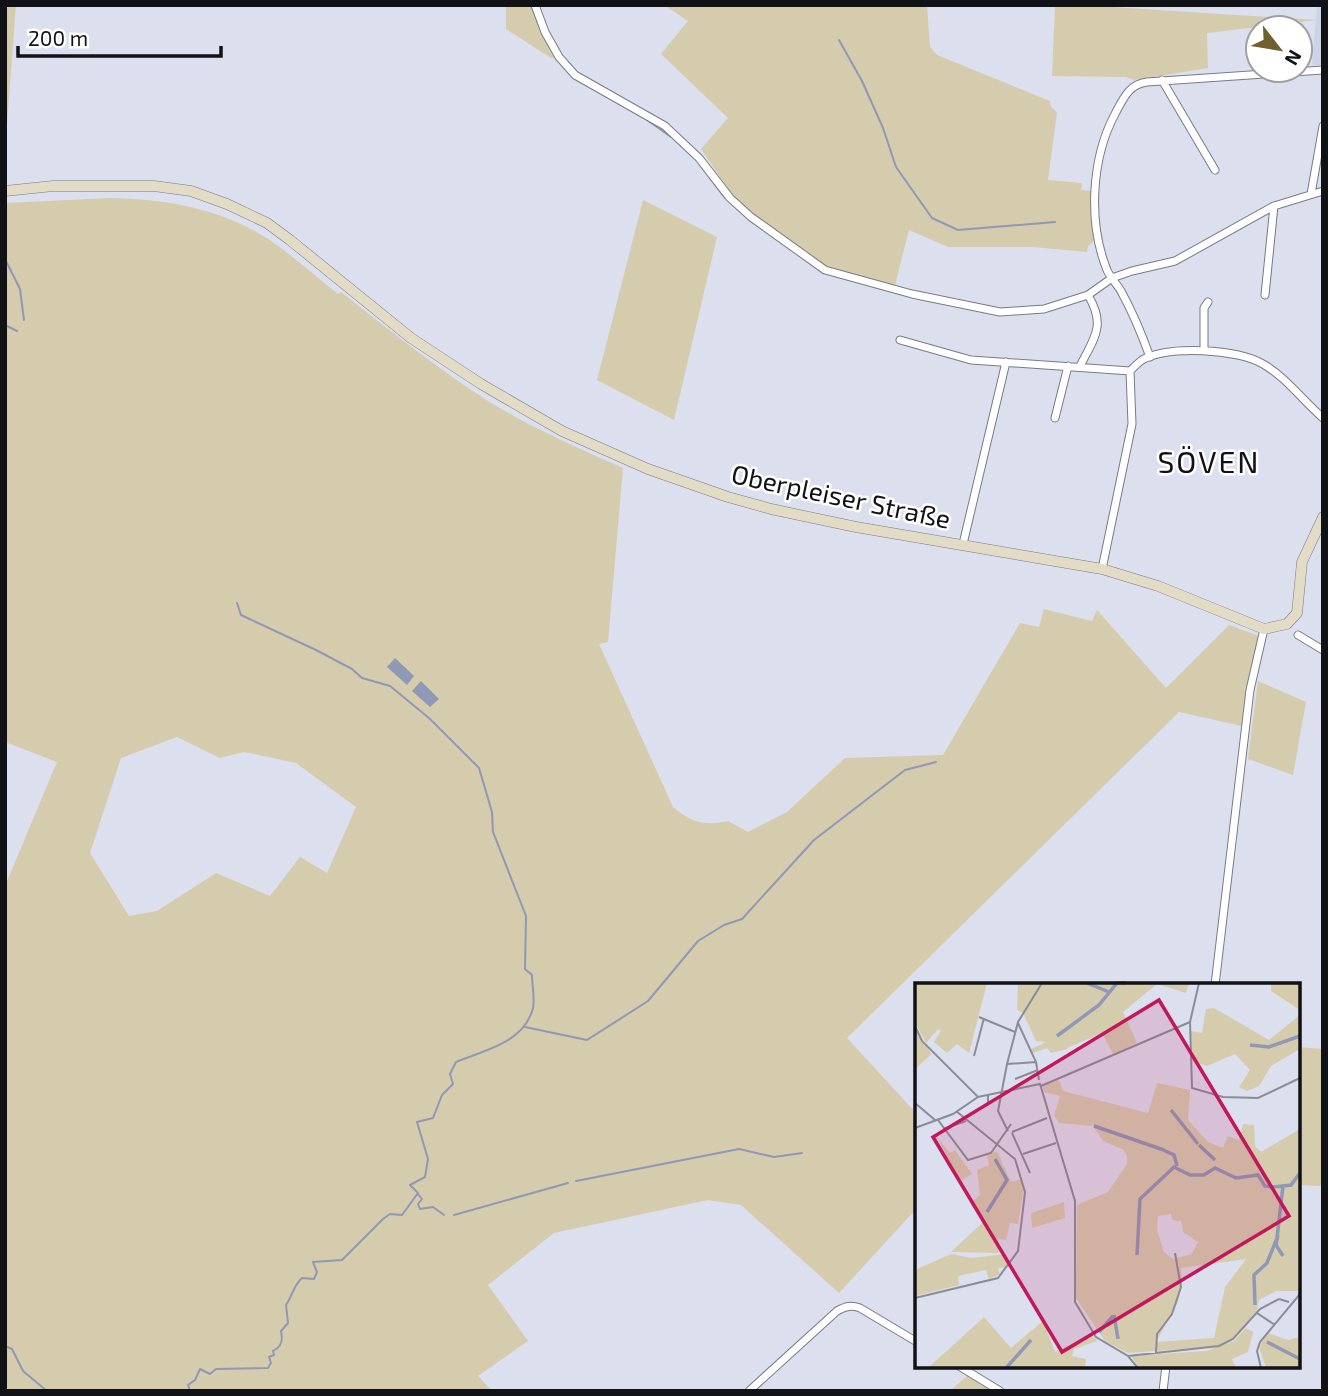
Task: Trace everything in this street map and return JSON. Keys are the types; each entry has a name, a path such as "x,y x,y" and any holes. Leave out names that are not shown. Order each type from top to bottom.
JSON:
{"main road":[{"name":"Oberpleiser Straße","path":"5,191 53,186 154,186 191,191 267,223 411,338 481,384 580,440 655,472 771,509 856,527 1102,569 1158,586 1264,629"},
{"path":"1264,629 1287,624 1297,613 1302,562 1323,517"}],"street":[{"path":"535,5 545,32 559,57 575,75 665,126 699,158 730,198 751,217 825,270 912,294 1000,312 1044,309 1088,295 1112,278 1175,261 1273,206 1323,191"},
{"path":"1150,357 1121,290 1107,271 1096,212 1095,178 1102,142 1125,95 1137,83 1323,70"},
{"path":"1162,80 1215,170"},
{"path":"1311,194 1323,126"},
{"path":"1265,295 1273,206"},
{"path":"1080,366 1098,327 1098,315 1088,295"},
{"path":"1204,350 1204,308 1208,302"},
{"path":"900,340 971,360 1130,371"},
{"path":"1102,569 1132,424 1130,371 1139,362 1150,357 1204,350 1232,353 1264,365 1280,376 1323,418"},
{"path":"963,544 1006,362"},
{"path":"1055,418 1068,366"},
{"path":"1215,983 1251,690 1264,629"},
{"path":"1298,635 1323,650"},
{"path":"749,1391 844,1307 851,1305 860,1308 915,1341"},
{"path":"961,1368 1000,1391"},
{"path":"1163,1391 1166,1368"}],"shaded area":[{"path":"5,5 16,5 5,151"},
{"path":"506,5 533,5 556,57 551,58 506,29"},
{"path":"664,5 927,5 930,47 937,55 1050,101 1051,107 1057,112 1048,180 1082,183 1081,190 1091,191 1095,240 1088,246 1087,252 1033,247 948,247 909,230 895,285 849,275 825,265 750,214 731,193 701,149 728,118 661,54 688,21"},
{"path":"1055,5 1244,15 1244,29 1207,33 1208,68 1134,80 1126,77 1052,76"},
{"path":"1317,5 1323,5 1323,65 1314,65"},
{"path":"110,198 151,200 190,207 229,219 275,244 338,294 341,292 488,401 571,445 623,468 608,642 599,644 673,807 693,820 706,823 728,821 748,832 787,812 845,758 943,755 1020,623 1039,627 1044,609 1092,621 1097,610 1166,688 1229,625 1259,636 1242,726 1179,712 847,1038 915,1112 915,1210 839,1293 741,1205 708,1200 554,1233 488,1285 528,1341 478,1376 492,1391 5,1391 5,886 57,762 5,742 5,203","holes":["177,737 220,758 244,752 296,763 356,807 327,873 300,857 270,896 216,873 157,911 129,916 90,853 121,758"]},
{"path":"643,200 717,237 674,420 597,380"},
{"path":"395,658 414,676 407,685 387,667"},
{"path":"421,681 439,699 430,707 412,691"},
{"path":"1258,681 1306,702 1293,775 1248,759"},
{"path":"1300,1047 1323,1049 1323,1186 1300,1185"},
{"path":"967,1376 993,1391 950,1391"}],"waterway":[{"path":"531,5 540,28"},
{"path":"839,40 862,81 883,128 896,167 932,218 958,230 1055,222"},
{"path":"647,120 671,137"},
{"path":"700,165 725,198"},
{"path":"5,259 20,289 24,320"},
{"path":"826,273 861,283"},
{"path":"5,325 17,331"},
{"path":"190,1391 188,1385 195,1380 200,1369 210,1374 216,1369 268,1368 271,1363 269,1357 274,1355 273,1351 280,1345 281,1331 288,1323 286,1305 302,1278 314,1279 317,1272 313,1262 342,1260 383,1219 390,1214 402,1215 418,1193 410,1185 425,1177 428,1159 417,1122 433,1118 442,1095 453,1084 450,1074 456,1062 491,1049 512,1037 528,1020 534,1004 532,975 525,969 526,916 493,832 492,812 479,768 429,718 390,686 362,678 352,669 316,650 241,615 237,603"},
{"path":"525,1027 587,1040 648,1001 698,941 724,925 742,919 814,840 905,770 936,762"},
{"path":"576,1181 739,1149 774,1157 802,1153"},
{"path":"454,1215 568,1183"},
{"path":"418,1194 422,1199 418,1204 420,1209 433,1207 444,1215"},
{"path":"5,1346 12,1349 23,1371 47,1391"}],"district":[{"name":"SÖVEN","path":"1209,463"}]}
